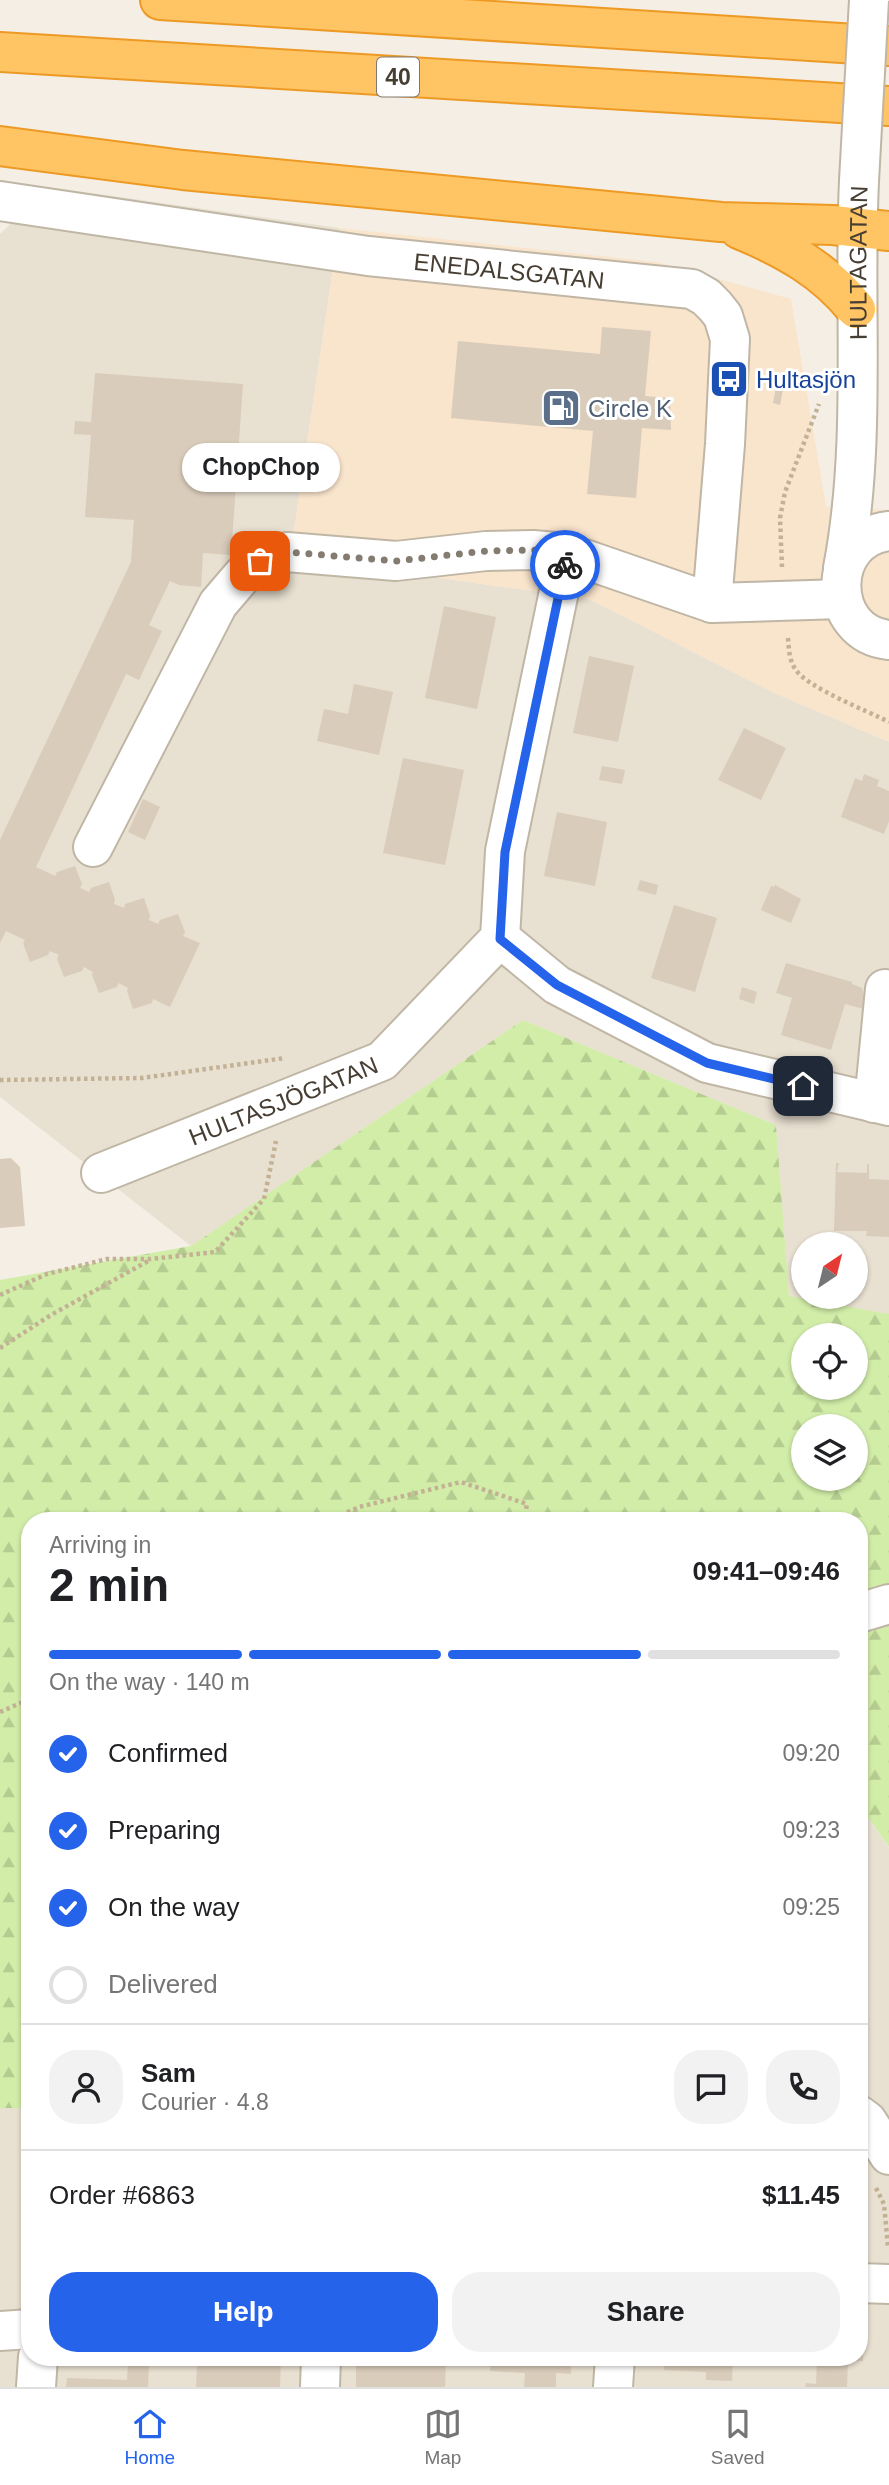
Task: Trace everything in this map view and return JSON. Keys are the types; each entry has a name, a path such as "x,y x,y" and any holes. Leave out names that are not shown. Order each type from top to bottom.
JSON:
{"highway":[{"path":"160,0 889,46"},
{"name":"40","path":"0,52 889,106"},
{"path":"0,146 183,170 721,222 833,225 873,229"},
{"path":"721,222 773,243 815,268 842,290 856,309"}],"street":[{"name":"HULTAGATAN","path":"843,583 856,465 856,309 873,229 859,181 869,0"},
{"name":"ENEDALSGATAN","path":"0,201 368,256 692,289 706,297 723,316 730,339 727,418 712,603"},
{"path":"889,531 865,539 851,552 843,583 852,619 865,632 889,640"},
{"path":"93,847 218,604 242,576 260,561 287,552 396,561 486,551 533,550 567,553 712,603 783,601 843,583"},
{"path":"567,553 505,852 500,939 557,985 707,1063 882,1105 885,989"},
{"name":"HULTASJÖGATAN","path":"101,1173 382,1061 500,939"},
{"path":"868,1610 889,1604"},
{"path":"868,2124 880,2166"},
{"path":"868,2283 889,2284"},
{"path":"0,2331 21,2330"},
{"path":"36,2387 37,2366"},
{"path":"320,2387 321,2366"},
{"path":"613,2387 614,2366"}],"path":[{"path":"821,398 785,492 780,518 783,601 791,660 796,671 810,682 889,722"},
{"path":"0,1080 142,1078 292,1057"},
{"path":"0,1295 47,1273 107,1258 151,1259 215,1252 264,1199 278,1130 277,1103"},
{"path":"0,1349 51,1315 151,1259"},
{"path":"348,1512 461,1482 527,1504 526,1512"},
{"path":"0,1712 21,1703"},
{"path":"880,2166 889,2257"}],"shaded area":[{"path":"48,187 339,228 290,557 589,599 774,693 889,742 889,1314 860,1309 868,1309 868,1232 791,1232 789,1297 776,1125 523,1020 191,1246 0,1097 0,234"},
{"path":"339,228 656,262 791,299 826,507 889,510 889,742 774,693 589,599 290,557"},
{"path":"868,1818 889,1848 889,2387 0,2387 0,2108 21,2108 21,2366 868,2366"}],"green space":[{"path":"523,1020 776,1125 791,1309 861,1309 889,1314 889,1847 868,1818 868,1512 21,1512 21,2108 0,2108 0,1280 191,1246"}],"building":[{"name":"Circle K","path":"602,327 651,331 645,396 670,398 671,430 642,428 636,498 587,494 593,431 451,418 458,341 600,354"},
{"path":"95,373 243,384 231,555 203,553 201,587 179,585 170,581 149,625 162,631 139,680 126,674 36,867 55,876 57,872 75,866 82,884 80,888 89,892 91,888 109,882 114,904 124,908 125,904 144,898 149,920 158,924 160,920 178,914 185,932 183,936 200,943 170,1007 153,999 152,1003 133,1009 128,988 119,983 117,987 99,993 93,972 84,967 82,971 64,977 57,959 59,955 50,951 48,955 30,962 23,943 25,940 6,931 0,943 0,840 131,562 134,520 85,517 91,435 74,434 75,421 91,422"},
{"path":"777,383 784,384 780,405 773,403"},
{"path":"444,606 496,617 477,709 425,698"},
{"path":"589,656 634,666 618,742 573,733"},
{"path":"354,684 393,692 379,755 317,741 324,709 348,714"},
{"path":"744,728 786,748 761,800 718,780"},
{"path":"403,758 464,770 445,865 383,853"},
{"path":"602,766 625,770 622,784 599,780"},
{"path":"864,774 879,780 877,786 889,791 889,821 884,834 841,817 855,778 862,781"},
{"path":"143,799 160,807 145,840 128,832"},
{"path":"557,812 607,822 595,886 544,876"},
{"path":"640,880 658,885 656,895 637,890"},
{"path":"775,885 801,899 791,923 761,910 771,886"},
{"path":"674,905 717,918 695,992 651,978"},
{"path":"786,963 852,982 862,988 867,1010 845,1004 831,1050 781,1035 792,998 776,993"},
{"path":"742,987 757,992 754,1004 739,999"},
{"path":"11,1158 20,1167 25,1226 0,1228 0,1159"},
{"path":"836,1163 839,1163 837,1172 867,1173 869,1164 869,1179 889,1180 889,1237 868,1236 867,1231 834,1231"},
{"path":"128,2366 149,2366 148,2387 66,2387 67,2378 127,2380"},
{"path":"197,2366 281,2366 280,2387 196,2387"},
{"path":"356,2366 446,2366 445,2387 356,2387"},
{"path":"490,2366 571,2366 571,2374 556,2373 556,2387 524,2387 525,2373 490,2371"},
{"path":"664,2366 733,2366 732,2381 706,2380 706,2372 664,2370"},
{"path":"817,2366 848,2366 847,2387 805,2387 806,2383 816,2384"}],"way so far":[{"path":"260,561 287,552 396,561 486,551 533,550 567,553 565,565"}],"place":[{"name":"Hultasjön","path":"729,379"},
{"name":"Circle K","path":"561,408"},
{"name":"ChopChop","path":"260,561"}],"route":[{"path":"565,565 505,852 500,939 557,985 707,1063 803,1086"}]}
